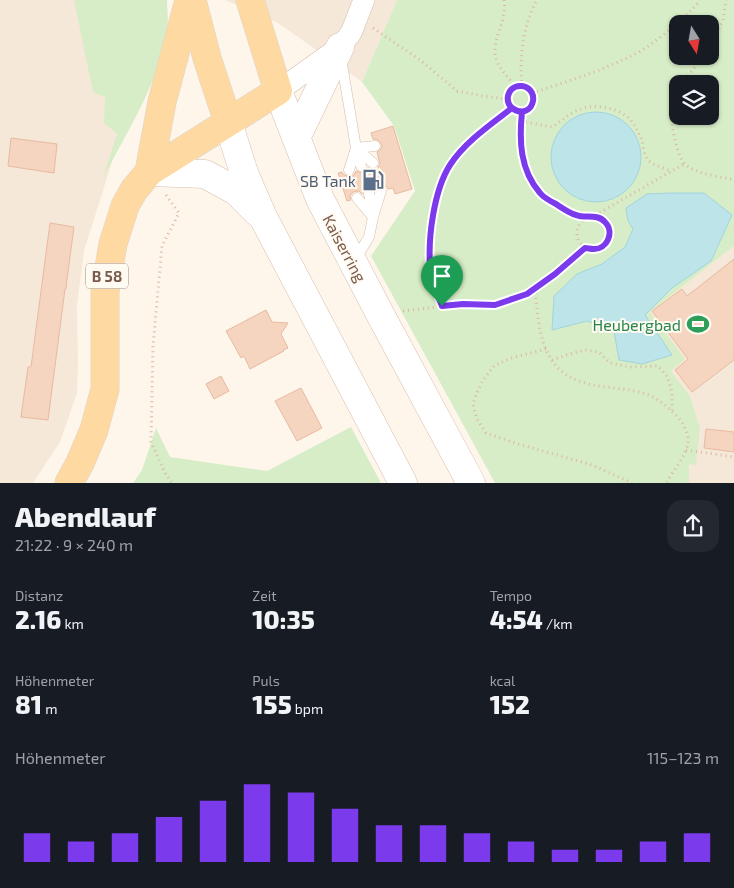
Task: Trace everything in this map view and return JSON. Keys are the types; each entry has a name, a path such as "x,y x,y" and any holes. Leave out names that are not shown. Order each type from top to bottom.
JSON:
{"main road":[{"name":"B 58","path":"190,0 228,122"},
{"name":"B 58","path":"149,172 162,102 190,0"},
{"name":"Kaiserring","path":"250,0 278,91 320,199 471,483"},
{"path":"296,138 340,47"},
{"name":"B 58","path":"69,483 94,430 105,390 105,291 113,244 125,206 134,190 149,172 278,91"},
{"path":"228,122 244,173 263,217 403,483"},
{"path":"149,172 205,174 236,191 263,217"}],"street":[{"path":"278,91 340,47 351,34 361,8"}],"lane":[{"path":"340,47 356,148 361,166"},
{"path":"356,148 375,146"},
{"path":"356,148 373,163"},
{"path":"349,170 356,148"},
{"path":"353,263 368,237 381,191"},
{"path":"370,194 373,217"},
{"path":"357,198 373,217"}],"path":[{"path":"504,0 504,15 494,49 496,60 516,87"},
{"path":"522,86 520,69 527,23 537,0"},
{"path":"532,93 606,68 641,51 686,16 700,0"},
{"path":"719,28 723,20 726,0"},
{"path":"361,8 457,91 507,99"},
{"path":"522,86 528,88 534,99 528,110 516,112 508,104 508,94 516,87 522,86"},
{"path":"521,121 552,127 579,109 598,106 614,110 628,118 634,125 642,138 649,161 671,171"},
{"path":"442,306 436,292 430,267 430,250 436,203 442,184 449,166 462,151 477,136 512,108"},
{"path":"522,112 522,152 527,174 540,194 578,216 594,216 601,218 607,223 610,230 606,244 600,248 585,248 577,236 577,228 581,222 594,216 684,164"},
{"path":"673,125 679,154 684,164 702,173 734,180"},
{"path":"149,172 179,213 162,246 153,346 151,442 166,475 172,483"},
{"path":"380,314 463,304 495,305 527,294 555,274 585,248"},
{"path":"535,288 543,341 552,360 559,368 571,377 588,384 631,390 648,395 663,402 681,420 687,431 688,444 682,459 666,483"},
{"path":"546,349 511,358 494,366 483,380 476,395 473,405 476,419 486,433 592,465 632,483"},
{"path":"552,360 585,350 599,352 610,363 631,367 658,366 667,376 672,392 672,410"},
{"path":"686,450 734,458"}],"shaded area":[{"path":"0,0 163,0 84,251 77,306 77,393 60,442 33,483 0,483"},
{"path":"225,0 397,0 362,82 278,23"},
{"path":"734,246 734,483 689,483 690,396 671,371 650,312"}],"green space":[{"path":"74,0 167,0 168,27 157,68 132,125 103,178 117,134 104,123 105,97 93,92"},
{"path":"397,0 734,0 734,246 650,312 685,359 671,371 690,396 700,428 696,465 689,464 689,483 495,483 371,256 415,191 394,126 362,82"},
{"path":"351,427 381,483 133,483 142,470 156,428 170,457 267,471"}],"water":[{"path":"596,112 613,116 628,125 637,140 641,157 637,174 628,189 613,198 596,202 579,198 564,189 555,174 551,157 555,140 564,125 579,116"},
{"path":"704,193 732,215 711,261 672,288 645,315 672,355 642,364 619,360 614,331 587,321 552,330 554,296 577,274 602,264 625,247 633,229 628,221 626,208 647,194"}],"building":[{"path":"393,126 412,189 395,194 393,188 388,189 380,184 374,190 371,187 365,189 362,194 359,191 353,192 350,196 351,200 347,201 338,173 342,172 350,177 356,171 362,173 366,171 368,167 372,170 378,168 380,164 377,152 381,149 382,145 378,140 373,139 371,133"},
{"path":"11,138 57,144 54,173 8,166"},
{"path":"50,223 74,227 48,420 21,417 28,367 31,367"},
{"name":"Heubergbad","path":"734,259 734,360 692,392 675,370 688,359 652,311 682,289 687,296"},
{"path":"266,310 272,322 288,323 281,334 288,348 250,369 244,356 241,358 226,331"},
{"path":"221,376 229,391 214,399 206,384"},
{"path":"301,388 322,428 297,441 275,401"},
{"path":"706,429 734,432 734,452 704,448"}],"place":[{"name":"SB Tank","path":"373,180"},
{"name":"Heubergbad","path":"698,324"}],"route":[{"path":"442,306 436,292 430,267 430,241 436,203 449,166 477,136 512,108 516,112 528,110 534,99 528,88 516,87 508,94 507,99 508,104 512,108 516,112 522,112 520,129 522,152 527,174 540,194 565,210 578,216 601,218 607,223 610,230 609,238 606,244 600,248 585,248 555,274 527,294 495,305 463,304 442,306"}]}
